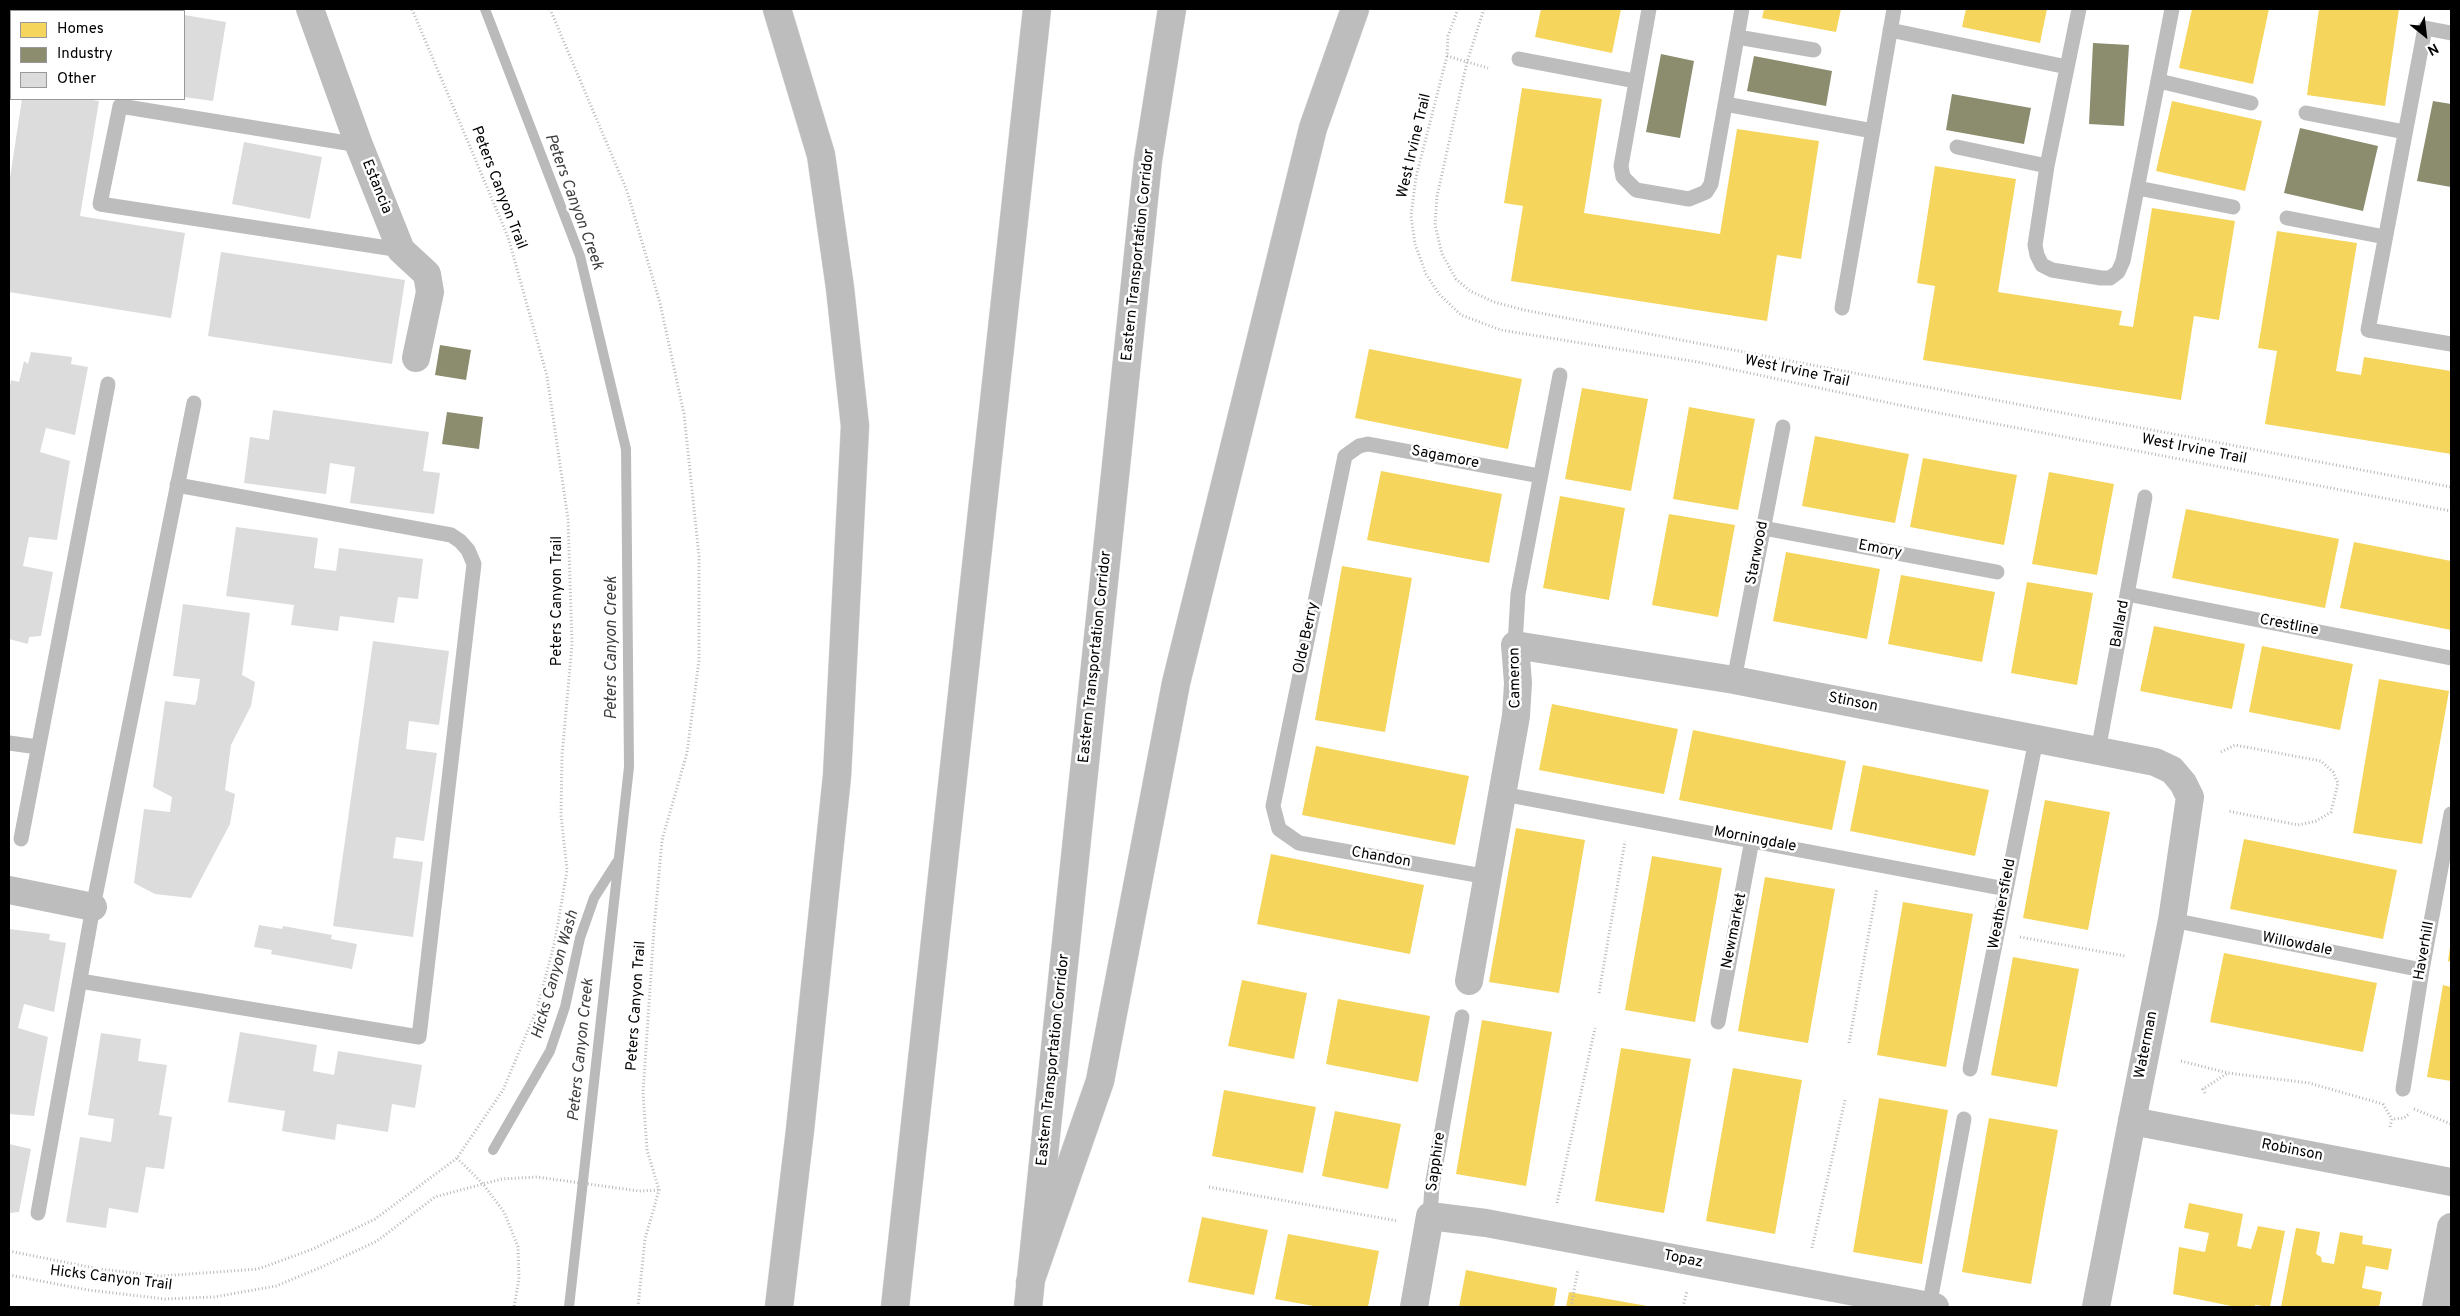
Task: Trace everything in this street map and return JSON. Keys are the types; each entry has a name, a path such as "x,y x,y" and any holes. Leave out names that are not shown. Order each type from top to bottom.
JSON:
{"main road":[{"name":"Estancia","path":"310,9 359,145 401,250 427,274 430,292 416,358"},
{"path":"777,9 821,155 840,288 855,426 837,776 800,1130 779,1307"},
{"path":"895,1307 980,544 1037,9"},
{"name":"Eastern Transportation Corridor","path":"1029,1295 1147,170 1172,9"},
{"path":"1029,1295 1100,1082 1176,683 1313,128 1355,9"},
{"name":"Stinson","path":"1515,645 1734,680 2155,762 2172,770 2183,783"},
{"name":"Cameron","path":"1469,981 1516,716 1518,683 1515,645"},
{"name":"Waterman","path":"2096,1307 2172,920 2190,797 2183,783"},
{"path":"9,890 93,907"},
{"name":"Robinson","path":"2132,1121 2451,1182"},
{"name":"Topaz","path":"1430,1216 1496,1225 1931,1307"},
{"name":"Sapphire","path":"1414,1307 1430,1216"},
{"path":"2436,1307 2451,1227"}],"lane":[{"path":"1649,9 1621,166 1623,177 1636,190 1689,199 1706,192 1711,184 1742,9"},
{"path":"1842,308 1894,9"},
{"path":"2080,9 2047,166 2035,245 2036,255 2042,265 2052,270 2101,278 2110,278 2118,272 2123,261 2172,9"},
{"path":"2451,34 2424,28 2368,330 2451,344"},
{"path":"1890,30 2067,67"},
{"path":"1737,37 1814,50"},
{"path":"1519,59 1635,81"},
{"path":"2159,81 2251,103"},
{"path":"1725,104 1873,131"},
{"path":"359,145 120,106 100,204 401,250"},
{"path":"2306,113 2405,132"},
{"path":"1957,146 2047,166"},
{"path":"2138,188 2233,207"},
{"path":"2287,218 2385,237"},
{"name":"Cameron","path":"1515,645 1518,594 1560,375"},
{"path":"21,839 108,384"},
{"path":"38,1213 93,907 194,403"},
{"name":"Starwood","path":"1734,680 1782,428"},
{"name":"Sagamore","path":"1351,450 1368,444 1540,476"},
{"name":"Olde Berry","path":"1279,828 1273,806 1342,465 1345,456 1351,450"},
{"path":"80,981 419,1037 474,564 468,550 451,535 177,485"},
{"name":"Ballard","path":"2098,752 2145,497"},
{"name":"Emory","path":"1763,528 1997,572"},
{"name":"Crestline","path":"2127,594 2451,658"},
{"name":"Weathersfield","path":"1970,1069 2036,740"},
{"path":"9,743 38,747"},
{"name":"Morningdale","path":"1503,794 2006,889"},
{"name":"Haverhill","path":"2403,1089 2422,970 2451,814"},
{"name":"Chandon","path":"1279,828 1298,843 1488,877"},
{"name":"Newmarket","path":"1718,1022 1752,840"},
{"name":"Willowdale","path":"2172,920 2422,970"},
{"name":"Sapphire","path":"1430,1216 1432,1186 1462,1017"},
{"path":"1931,1307 1964,1119"}],"path":[{"name":"Peters Canyon Trail","path":"412,9 508,238 547,376 568,519 572,644 562,756 561,815 567,870 566,879 555,941 536,1009 503,1090 457,1158"},
{"name":"Peters Canyon Trail","path":"550,9 627,191 660,303 684,414 699,556 699,660 687,753 662,840 643,1093 647,1150 659,1190"},
{"name":"West Irvine Trail","path":"1458,9 1448,36 1447,56 1416,177 1411,216 1415,244 1426,274 1439,294 1462,315 1500,330 1698,362 1914,408 2451,511"},
{"name":"West Irvine Trail","path":"1484,9 1467,62 1437,196 1435,225 1442,254 1456,279 1470,291 1494,302 2451,487"},
{"path":"1447,56 1488,68"},
{"path":"2221,752 2235,745 2321,761 2334,772 2338,783 2331,812 2316,821 2298,825 2228,811"},
{"path":"1599,993 1629,817"},
{"path":"1849,1043 1881,865"},
{"path":"1997,933 2125,956"},
{"path":"1557,1203 1595,1028"},
{"path":"2181,1061 2228,1073 2309,1083 2383,1104"},
{"path":"2205,1093 2204,1089 2228,1073"},
{"path":"1812,1248 1845,1100"},
{"path":"2412,1108 2451,1124"},
{"path":"457,1158 483,1184 504,1212 518,1246 519,1279 514,1307"},
{"name":"Hicks Canyon Trail","path":"9,1251 99,1269 161,1276 258,1269 313,1249 375,1218 457,1158"},
{"path":"483,1184 502,1179 537,1177 639,1191 659,1190 645,1239 638,1307"},
{"name":"Hicks Canyon Trail","path":"9,1275 88,1290 165,1299 214,1297 276,1286 377,1241 435,1197 483,1184"},
{"path":"1209,1187 1403,1222"},
{"path":"1571,1307 1579,1268"},
{"path":"1683,1307 1687,1290"}],"building: Homes":[{"path":"1541,9 1621,9 1612,53 1535,37"},
{"path":"1764,9 1841,9 1836,32 1762,18"},
{"path":"1966,9 2047,9 2040,43 1962,27"},
{"path":"2192,9 2269,9 2253,84 2179,68"},
{"path":"2319,9 2399,9 2385,106 2307,95"},
{"path":"1522,88 1602,99 1584,213 1720,234 1737,129 1819,141 1801,259 1777,255 1767,321 1511,281 1523,206 1504,203"},
{"path":"2172,101 2262,121 2245,191 2156,171"},
{"path":"1935,166 2016,179 1998,292 2122,311 2119,325 2133,327 2152,208 2235,221 2219,320 2194,316 2181,400 1923,360 1935,286 1917,283"},
{"path":"2277,231 2357,243 2336,371 2361,375 2364,357 2451,371 2451,454 2265,424 2277,351 2258,348"},
{"path":"1369,349 1522,379 1508,449 1355,418"},
{"path":"1582,388 1648,399 1631,491 1565,479"},
{"path":"1689,407 1755,419 1738,510 1673,499"},
{"path":"1815,436 1909,454 1895,523 1802,506"},
{"path":"1923,458 2017,475 2004,545 1910,527"},
{"path":"1381,471 1502,494 1489,563 1367,540"},
{"path":"2049,472 2114,484 2097,575 2032,564"},
{"path":"1560,496 1625,508 1609,600 1543,588"},
{"path":"2186,509 2339,539 2325,608 2172,578"},
{"path":"1669,514 1735,525 1718,617 1652,605"},
{"path":"2354,542 2451,561 2451,630 2340,608"},
{"path":"1786,552 1880,569 1867,639 1773,621"},
{"path":"1342,566 1412,578 1385,732 1315,720"},
{"path":"1901,575 1995,592 1982,662 1888,644"},
{"path":"2027,582 2093,593 2077,685 2011,673"},
{"path":"2154,626 2245,644 2232,709 2140,691"},
{"path":"2262,646 2353,664 2340,730 2249,712"},
{"path":"2379,679 2449,691 2422,844 2353,833"},
{"path":"1552,704 1678,729 1664,794 1539,770"},
{"path":"1693,730 1846,761 1832,830 1679,800"},
{"path":"1316,746 1469,776 1455,845 1302,815"},
{"path":"1863,765 1989,790 1975,856 1850,831"},
{"path":"2045,800 2110,812 2088,930 2023,918"},
{"path":"1516,828 1585,840 1559,993 1489,982"},
{"path":"2244,839 2397,870 2383,939 2230,909"},
{"path":"1271,854 1424,885 1410,954 1257,924"},
{"path":"1652,856 1722,868 1695,1022 1625,1010"},
{"path":"1765,877 1835,889 1808,1043 1738,1031"},
{"path":"1903,902 1973,914 1946,1067 1877,1055"},
{"path":"2451,948 2451,962 2448,961"},
{"path":"2224,953 2377,983 2363,1052 2210,1022"},
{"path":"2013,957 2079,969 2057,1087 1991,1075"},
{"path":"1242,980 1307,993 1294,1059 1228,1046"},
{"path":"2443,985 2451,987 2451,1081 2427,1077"},
{"path":"1338,999 1430,1016 1418,1082 1326,1064"},
{"path":"1482,1020 1552,1032 1526,1186 1456,1174"},
{"path":"1621,1048 1691,1059 1664,1213 1595,1201"},
{"path":"1733,1068 1802,1080 1775,1234 1706,1221"},
{"path":"1224,1090 1316,1107 1303,1173 1212,1156"},
{"path":"1879,1098 1948,1110 1922,1264 1853,1252"},
{"path":"1335,1111 1401,1124 1388,1189 1322,1176"},
{"path":"1989,1118 2058,1130 2031,1284 1962,1272"},
{"path":"2189,1203 2243,1214 2237,1246 2251,1249 2258,1226 2285,1231 2270,1307 2255,1305 2255,1307 2236,1307 2173,1294 2179,1247 2205,1252 2209,1233 2184,1228"},
{"path":"1202,1217 1268,1230 1254,1295 1188,1282"},
{"path":"2296,1228 2320,1232 2316,1254 2321,1257 2322,1262 2334,1264 2340,1232 2363,1236 2362,1244 2392,1249 2388,1270 2366,1266 2362,1288 2382,1292 2379,1307 2281,1307"},
{"path":"1288,1234 1379,1251 1368,1307 1319,1307 1275,1299"},
{"path":"1466,1270 1557,1288 1554,1307 1459,1307"},
{"path":"1569,1292 1647,1306 1647,1307 1566,1307"}],"building: Industry":[{"path":"2093,43 2129,45 2124,126 2089,124"},
{"path":"1661,54 1694,61 1680,138 1646,132"},
{"path":"1754,56 1832,71 1826,106 1747,91"},
{"path":"1952,94 2031,108 2024,144 1946,130"},
{"path":"2433,101 2451,104 2451,187 2417,181"},
{"path":"2300,128 2378,146 2363,211 2284,193"},
{"path":"440,345 471,350 466,380 435,375"},
{"path":"447,412 483,417 479,449 442,444"}],"building: Other":[{"path":"142,9 151,10 108,10"},
{"path":"185,15 226,22 213,101 185,97"},
{"path":"22,100 99,101 80,216 185,233 171,318 9,292 9,184"},
{"path":"244,142 322,157 310,219 232,204"},
{"path":"221,252 405,280 392,364 208,336"},
{"path":"31,352 72,357 71,364 88,367 75,435 46,428 40,452 70,461 57,540 29,537 23,566 53,572 41,636 29,637 28,644 9,639 9,391 11,380 19,382 24,361 28,364"},
{"path":"273,410 429,432 423,471 440,473 434,514 350,503 355,467 330,463 326,494 244,483 250,437 269,440"},
{"path":"236,527 318,538 314,568 336,571 339,548 423,559 418,599 398,597 394,623 340,616 338,631 291,625 294,605 226,596"},
{"path":"183,604 250,613 242,675 255,682 251,706 231,745 225,790 235,794 230,824 191,898 155,894 134,883 144,809 170,812 172,797 153,787 165,701 195,705 197,700 200,679 173,676"},
{"path":"373,641 449,651 439,725 409,721 406,749 437,753 424,841 396,837 393,858 423,862 413,937 333,926"},
{"path":"259,925 282,929 283,926 332,935 331,939 357,944 352,969 271,954 272,950 254,947"},
{"path":"9,929 50,934 49,940 66,943 54,1012 24,1004 18,1028 48,1037 34,1116 9,1114"},
{"path":"240,1032 317,1045 313,1071 334,1075 338,1051 422,1065 415,1108 392,1104 388,1132 337,1124 335,1140 282,1131 285,1111 228,1102"},
{"path":"101,1033 141,1039 138,1061 167,1065 159,1115 172,1117 164,1169 146,1167 138,1213 109,1208 106,1228 66,1222 80,1137 111,1142 114,1119 88,1115"},
{"path":"9,1144 31,1149 19,1212 9,1213"}],"waterway":[{"name":"Peters Canyon Creek","path":"485,9 580,256 626,449 629,767 569,1307"},
{"name":"Hicks Canyon Wash","path":"493,1150 550,1051 565,1007 580,938 594,898 617,862"}]}
